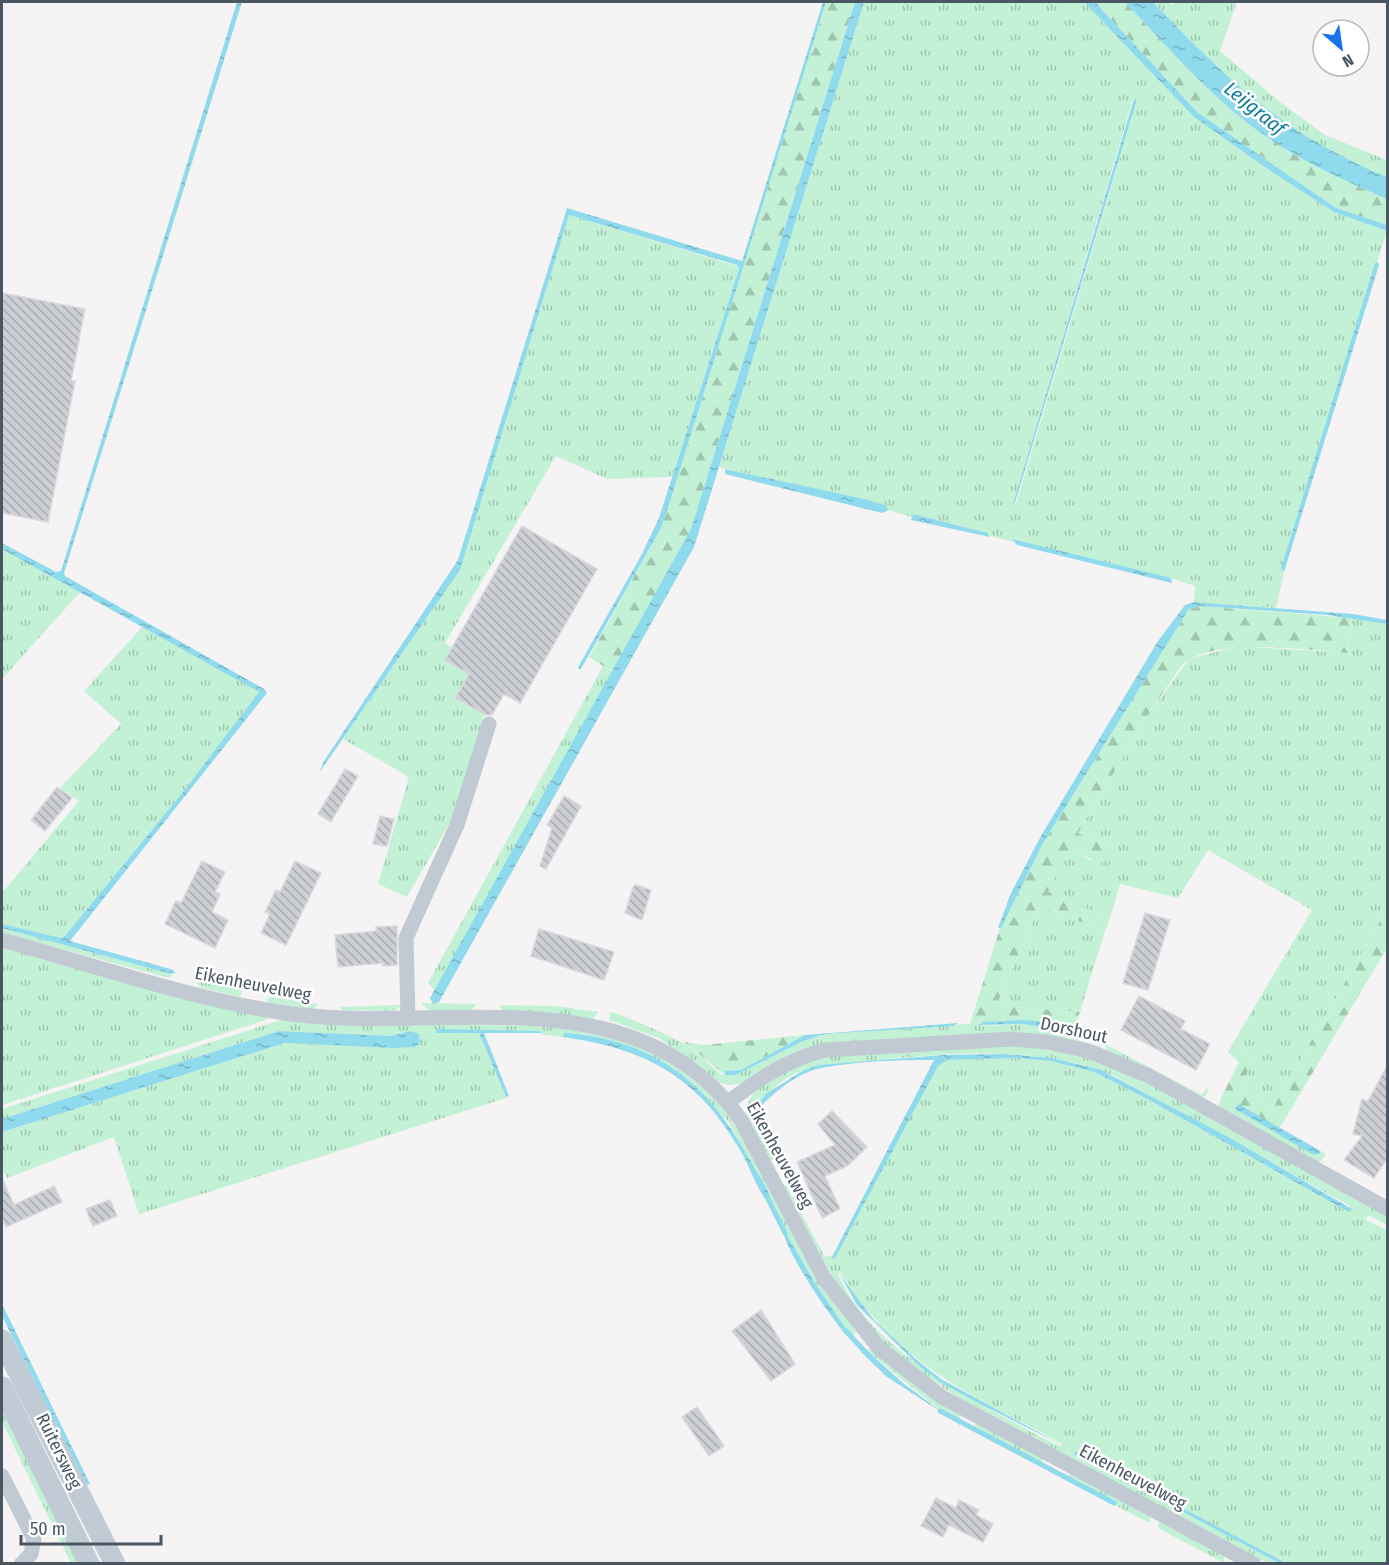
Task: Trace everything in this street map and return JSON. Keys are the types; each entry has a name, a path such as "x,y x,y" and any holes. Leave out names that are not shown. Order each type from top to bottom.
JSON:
{"street":[{"path":"408,1017 406,938 457,825 489,724"},
{"name":"Eikenheuvelweg","path":"2,940 235,1004 299,1015 549,1020 580,1023 619,1031 675,1056 728,1102 741,1120 824,1278 879,1348 942,1397 1254,1563"},
{"name":"Dorshout","path":"728,1102 779,1067 804,1055 826,1050 1011,1039 1047,1042 1089,1051 1149,1076 1388,1209"},
{"name":"Ruitersweg","path":"2,1342 115,1563"},
{"name":"Ruitersweg","path":"2,1387 89,1563"},
{"path":"2,1476 34,1539 31,1554 21,1563"}],"green space":[{"path":"826,2 855,2 691,529 613,672 589,657 660,530 667,511"},
{"path":"864,2 1084,2 1194,117 1334,212 1387,231 1281,568 1284,572 1276,608 1194,602 1195,586 1171,578 1002,539 913,515 911,517 889,510 889,508 719,467","holes":["1133,99 1137,101 1016,504 1013,504"]},
{"path":"1095,2 1125,2 1193,74 1248,124 1311,164 1387,199 1387,225 1336,208 1197,112"},
{"path":"1153,2 1169,2 1171,5 1178,2 1237,2 1220,51 1280,102 1325,135 1387,160 1387,177 1324,148 1280,120 1222,72"},
{"path":"569,215 737,266 739,269 672,477 607,479 556,456 445,643 496,674 460,799 450,822 407,897 378,884 409,777 343,739 460,570"},
{"path":"2,549 81,591 2,679"},
{"path":"1200,606 1352,618 1347,653 1285,648 1237,648 1216,650 1197,656 1182,665 1148,715 1078,833 1112,849 1108,859 1102,863 1069,850 1048,892 1110,918 1105,931 1040,906 996,1006 1080,1012 1075,1025 1049,1021 970,1024 1000,928 1043,843 1189,609"},
{"path":"1352,618 1387,624 1387,909 1273,1108 1242,1092 1240,1086 1254,1059 1233,1043 1312,910 1208,850 1178,898 1120,884 1110,918 1047,893 1069,849 1090,860 1112,849 1078,833 1148,715 1189,659 1239,646 1347,653"},
{"path":"143,626 259,692 183,792 65,936 61,938 2,924 2,893 79,801 60,788 121,724 84,691"},
{"path":"603,666 613,672 435,991 428,983"},
{"path":"1040,906 1105,931 1080,1012 996,1006"},
{"path":"1387,909 1387,948 1279,1129 1222,1096 1239,1062 1228,1052 1233,1043 1254,1059 1240,1086 1242,1092 1273,1108"},
{"path":"2,928 168,973 178,971 169,978 2,933"},
{"path":"2,947 267,1017 268,1019 2,1105"},
{"path":"193,974 242,991 240,997 199,987"},
{"path":"270,997 318,1005 312,1009 267,1003"},
{"path":"421,1003 477,1004 471,1011 431,1012"},
{"path":"401,1005 395,1011 342,1010 340,1007"},
{"path":"500,1005 556,1006 598,1012 593,1019 547,1013 503,1012"},
{"path":"610,1012 638,1022 684,1044 698,1053 722,1075 736,1075 803,1041 825,1034 980,1023 982,1026 1022,1024 1072,1031 1075,1025 1087,1027 1086,1034 1079,1041 1046,1035 793,1054 739,1084 729,1085 718,1082 659,1038 609,1020"},
{"path":"284,1019 578,1030 620,1038 663,1058 706,1091 726,1113 760,1166 821,1279 856,1332 851,1340 847,1336 849,1333 816,1285 769,1204 772,1202 728,1121 671,1067 621,1044 580,1034 563,1037 541,1033 479,1033 506,1098 139,1214 114,1137 7,1178 2,1169 2,1132 285,1043 392,1048 410,1031 391,1036 279,1031 2,1119 2,1109"},
{"path":"805,1035 741,1070 725,1071 725,1075 684,1042 704,1045"},
{"path":"1105,1044 1202,1095 1207,1088 1209,1090 1200,1099 1106,1049"},
{"path":"1046,1046 1116,1066 1387,1214 1387,1225 1370,1216 1366,1217 1366,1220 1387,1230 1387,1563 1286,1563 1074,1452 1279,1563 1267,1563 959,1398 900,1358 872,1331 836,1283 783,1186 786,1185 825,1257 831,1255 833,1260 938,1065 944,1060 1019,1058 1051,1061 1094,1072 1153,1102 1349,1212 1350,1206 1116,1077 1087,1066 1054,1059 1020,1055 950,1054 819,1067 801,1071 785,1079 773,1090 754,1118 769,1150 771,1149 778,1161 770,1160 750,1123 748,1105 757,1090 790,1070 813,1061 837,1055 886,1049","holes":["838,1273 841,1273 886,1331 911,1354 967,1392 1061,1443 1061,1446 1042,1438 963,1394 912,1360 867,1319 850,1297"]},
{"path":"1222,1096 1238,1104 1235,1107 1320,1154 1319,1150 1326,1154 1317,1165 1217,1109"},
{"path":"873,1350 960,1413 960,1426 867,1351 860,1351"},
{"path":"2,1399 83,1563 71,1563 2,1422"},
{"path":"977,1423 1043,1458 1040,1464 970,1430"},
{"path":"1070,1473 1150,1515 1150,1523 1067,1481"},
{"path":"1159,1520 1224,1554 1224,1563 1158,1528"}],"water":[{"path":"237,2 242,2 64,573 65,576 264,689 267,693 70,941 174,970 174,973 168,973 2,928 2,924 61,938 65,936 183,792 259,692 2,549 2,543 56,572 61,571"},
{"path":"823,2 826,2 667,511 660,530 582,667 580,670 578,667 642,554 659,518 739,269 737,265 569,215 460,570 319,773 324,761 458,560 567,208 742,261"},
{"path":"855,2 864,2 694,547 439,1002 433,1004 430,998 691,529"},
{"path":"1084,2 1095,2 1197,112 1336,208 1387,225 1387,231 1334,212 1194,117"},
{"name":"Leijgraaf","path":"1125,2 1153,2 1233,81 1288,124 1318,143 1387,177 1387,199 1311,164 1248,124 1193,74"},
{"path":"1134,99 1137,100 1014,506 1013,504"},
{"path":"1378,262 1379,265 1284,572 1281,568 1375,263"},
{"path":"725,469 864,499 885,505 889,510 882,513 725,474"},
{"path":"913,514 987,533 990,537 911,520"},
{"path":"1012,539 1171,578 1172,583 1017,545"},
{"path":"1194,602 1353,614 1387,620 1387,624 1328,615 1200,606 1189,609 1043,843 1001,928 998,928 1011,893 1041,836 1158,641 1185,605"},
{"path":"1025,1020 1075,1025 1077,1029 1072,1031 1022,1024 980,1025 982,1022"},
{"path":"958,1023 953,1026 825,1034 803,1041 736,1075 725,1075 725,1071 741,1070 805,1035"},
{"path":"438,1029 539,1031 542,1033 484,1033 509,1096 506,1097 479,1033 435,1033"},
{"path":"279,1031 391,1036 410,1031 419,1034 420,1043 414,1047 392,1048 285,1043 2,1132 2,1119"},
{"path":"564,1033 597,1037 626,1045 653,1057 677,1072 699,1090 736,1136 767,1190 771,1205 762,1195 743,1156 723,1124 687,1085 666,1070 644,1059 620,1049 563,1037"},
{"path":"1003,1054 1052,1058 1101,1070 1228,1137 1352,1209 1349,1212 1153,1102 1094,1072 1051,1061 1019,1058 947,1060 938,1066 835,1258 831,1259 934,1060 852,1063 821,1068 801,1075 759,1108 770,1150 754,1118 756,1106 766,1094 802,1071 819,1065 943,1055"},
{"path":"1238,1104 1319,1150 1320,1154 1312,1154 1235,1109"},
{"path":"783,1228 816,1285 849,1333 847,1336 799,1267"},
{"path":"839,1273 874,1320 941,1379 1062,1445 940,1382 917,1364 857,1305"},
{"path":"3,1306 90,1484 86,1485 2,1316"},
{"path":"867,1351 903,1383 946,1415 887,1377 861,1352"},
{"path":"1075,1451 1286,1563 1279,1563 1074,1454"}],"building":[{"path":"2,293 85,309 71,381 75,381 48,522 2,513"},
{"path":"522,526 597,569 520,703 504,694 492,715 486,715 455,698 469,674 445,660"},
{"path":"345,769 358,776 331,822 318,814"},
{"path":"57,787 72,798 45,831 31,820"},
{"path":"564,796 581,806 546,869 540,866 552,828 547,825"},
{"path":"380,816 394,819 387,846 373,844"},
{"path":"202,861 225,872 215,892 220,894 212,912 228,920 215,948 165,924 176,901 181,903"},
{"path":"295,861 321,873 286,945 261,933 270,914 265,912 276,890 280,892"},
{"path":"636,885 651,890 642,920 625,913 633,887"},
{"path":"1145,913 1170,920 1148,990 1123,983"},
{"path":"397,926 397,965 383,966 383,963 338,967 335,935 376,931 376,927"},
{"path":"539,929 614,952 604,980 531,956"},
{"path":"1139,996 1185,1021 1181,1029 1210,1044 1196,1070 1121,1030"},
{"path":"1388,1064 1388,1157 1374,1178 1344,1160 1362,1136 1353,1134 1362,1099 1368,1101"},
{"path":"832,1111 867,1147 847,1166 825,1176 840,1209 822,1218 797,1162 835,1145 818,1124"},
{"path":"2,1178 14,1205 54,1186 62,1202 6,1227 2,1217"},
{"path":"110,1200 117,1216 93,1226 86,1209"},
{"path":"761,1310 795,1364 771,1381 732,1331"},
{"path":"697,1407 724,1446 709,1456 682,1417"},
{"path":"936,1498 956,1508 959,1500 979,1510 976,1515 993,1524 983,1542 949,1525 943,1537 921,1526"}],"waterway":[{"path":"769,1201 785,1233"},
{"path":"845,1330 869,1356"},
{"path":"940,1411 1114,1503"}]}
